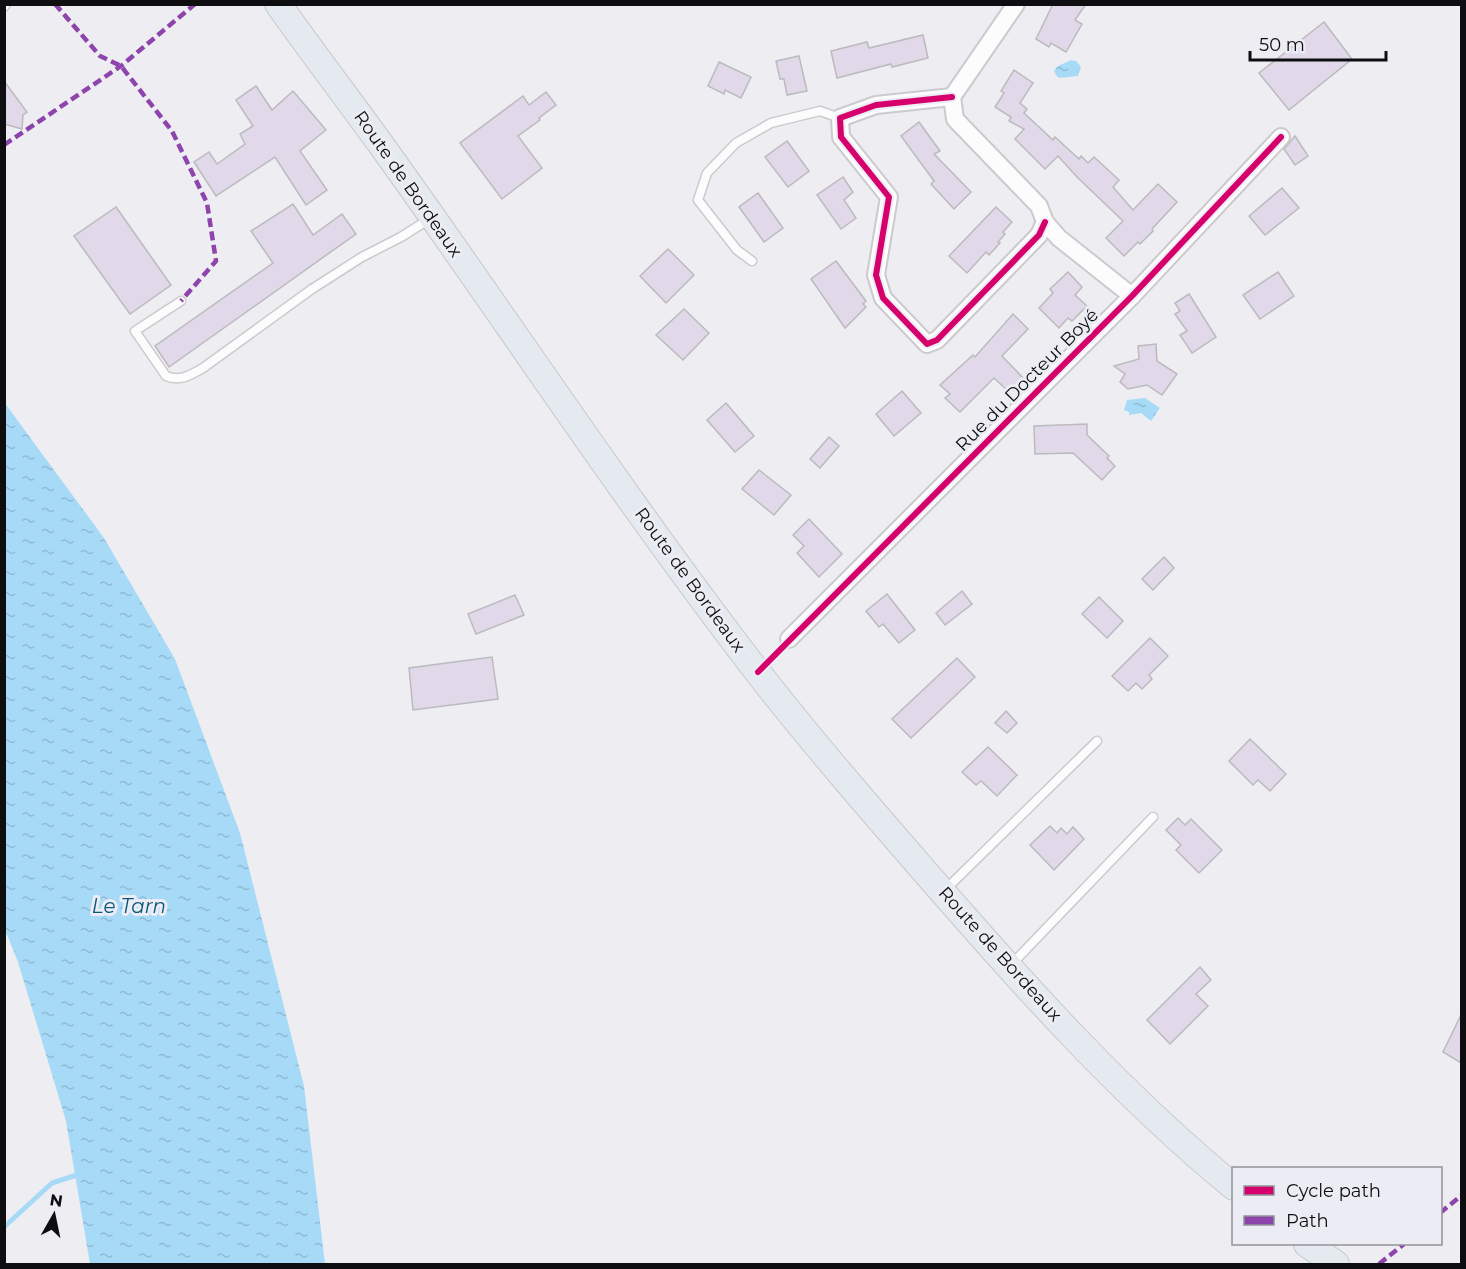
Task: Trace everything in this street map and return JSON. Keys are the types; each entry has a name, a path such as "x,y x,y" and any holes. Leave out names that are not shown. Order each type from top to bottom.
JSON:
{"main road":[{"name":"Route de Bordeaux","path":"278,4 383,148 610,472 802,728 1009,967 1130,1093 1185,1146 1232,1186"},
{"path":"1308,1245 1336,1264"}],"street":[{"path":"1016,4 952,97 955,119 1039,206 1045,222 1059,238 1131,296"},
{"path":"952,97 876,105 840,118 841,137 889,197 876,275 883,298 927,344 937,340 1039,235 1045,222"},
{"name":"Rue du Docteur Boyé","path":"789,639 1131,296 1281,137"}],"lane":[{"path":"752,261 737,250 698,200 707,172 736,143 771,123 820,111 840,118"},
{"path":"180,301 135,331 166,376 174,380 184,378 203,368 312,289 362,257 432,218"},
{"path":"943,892 1097,741"},
{"path":"1009,967 1153,817"}],"water":[{"path":"1071,60 1076,61 1081,67 1078,76 1059,78 1054,71 1058,66"},
{"path":"1145,398 1160,408 1151,421 1141,413 1129,415 1129,412 1124,410 1127,400"},
{"name":"Le Tarn","path":"4,402 104,538 175,659 240,833 304,1086 325,1264 90,1264 66,1121 18,962 5,930"}],"building":[{"path":"1053,4 1086,4 1075,20 1082,24 1066,52 1051,43 1049,47 1036,39"},
{"path":"1324,22 1352,59 1289,110 1259,73"},
{"path":"923,35 928,58 892,67 891,64 837,78 831,51 867,42 869,48"},
{"path":"799,56 807,91 787,95 784,79 780,79 776,61"},
{"path":"719,62 751,77 741,98 725,90 724,94 708,86"},
{"path":"1014,70 1033,83 1020,103 1027,109 1024,113 1053,140 1055,137 1079,159 1081,156 1088,163 1094,157 1119,180 1113,187 1133,210 1158,184 1177,202 1152,229 1153,231 1124,256 1106,238 1123,221 1058,156 1045,169 1015,139 1024,129 1009,121 1011,117 995,107 1004,93 1001,91"},
{"path":"4,81 27,112 23,115 22,129 4,124"},
{"path":"256,86 272,110 293,91 326,130 300,151 327,190 306,205 275,157 216,196 194,162 209,152 217,164 245,144 240,134 253,126 236,100"},
{"path":"546,92 556,105 518,136 542,168 502,199 460,143 523,96 529,105"},
{"path":"919,122 940,151 934,154 971,192 954,209 931,184 934,181 901,136"},
{"path":"1295,136 1308,156 1295,165 1284,149"},
{"path":"787,141 809,171 788,187 765,157"},
{"path":"843,177 853,192 844,200 856,218 841,229 817,195"},
{"path":"1282,188 1299,208 1265,235 1249,216"},
{"path":"758,193 783,228 764,242 739,207"},
{"path":"293,204 313,235 342,214 356,234 169,367 155,346 273,263 251,231"},
{"path":"116,207 171,285 130,314 74,236"},
{"path":"996,207 1012,222 1003,232 1005,234 998,242 1000,243 989,255 986,252 967,273 949,256"},
{"path":"668,249 694,275 666,303 640,276"},
{"path":"836,261 866,301 863,304 866,307 845,328 811,279"},
{"path":"1068,272 1082,287 1075,295 1087,306 1072,321 1068,318 1059,328 1039,308 1053,293 1050,289"},
{"path":"1278,272 1294,296 1260,319 1243,295"},
{"path":"1189,294 1216,337 1192,353 1180,335 1187,331 1175,314 1180,311 1175,303"},
{"path":"684,309 709,333 683,360 656,335"},
{"path":"1013,314 1028,329 1002,356 1025,380 1014,391 1011,388 1008,391 994,378 960,412 945,398 950,394 940,385 973,355 975,357"},
{"path":"1156,344 1157,361 1177,374 1162,395 1147,385 1128,389 1120,382 1125,374 1114,366 1139,359 1138,346"},
{"path":"902,391 921,413 894,436 876,414"},
{"path":"726,403 754,436 735,452 707,420"},
{"path":"1087,424 1087,435 1109,456 1107,458 1115,466 1102,480 1073,453 1035,454 1034,426"},
{"path":"829,437 839,446 820,468 810,459"},
{"path":"759,470 791,495 774,515 742,489"},
{"path":"809,519 842,554 819,577 797,553 804,546 793,535"},
{"path":"1164,557 1174,568 1153,590 1142,579"},
{"path":"962,591 972,604 945,625 936,613"},
{"path":"887,594 915,630 899,643 883,624 879,627 866,611"},
{"path":"515,595 524,615 476,634 468,614"},
{"path":"1099,597 1123,621 1107,638 1082,614"},
{"path":"1150,638 1168,656 1149,675 1152,679 1142,689 1136,683 1128,691 1112,676"},
{"path":"492,657 498,699 413,710 409,668"},
{"path":"957,658 975,677 911,738 892,719"},
{"path":"1006,711 1017,723 1007,733 995,723"},
{"path":"1250,739 1286,774 1270,791 1258,780 1253,785 1229,761"},
{"path":"988,747 1017,775 997,796 981,781 976,785 962,772"},
{"path":"1178,818 1185,825 1191,819 1222,850 1199,873 1176,850 1181,845 1166,830"},
{"path":"1050,826 1057,833 1061,828 1067,834 1073,827 1084,839 1054,870 1030,845"},
{"path":"1200,967 1211,980 1196,994 1208,1006 1170,1044 1147,1020"},
{"path":"1461,1015 1461,1063 1443,1052"}],"waterway":[{"path":"4,1227 52,1183 80,1174"}],"marked path":[{"path":"55,4 100,56 121,66 172,131 207,203 216,261 181,301"},
{"path":"4,145 121,66 195,4"},
{"path":"1442,1211 1462,1195"},
{"path":"1379,1264 1403,1245"}],"cycle path":[{"path":"952,97 876,105 840,118 841,137 889,197 876,275 883,298 927,344 937,340 1039,235 1045,222"},
{"path":"758,672 1132,296 1281,137"}]}
